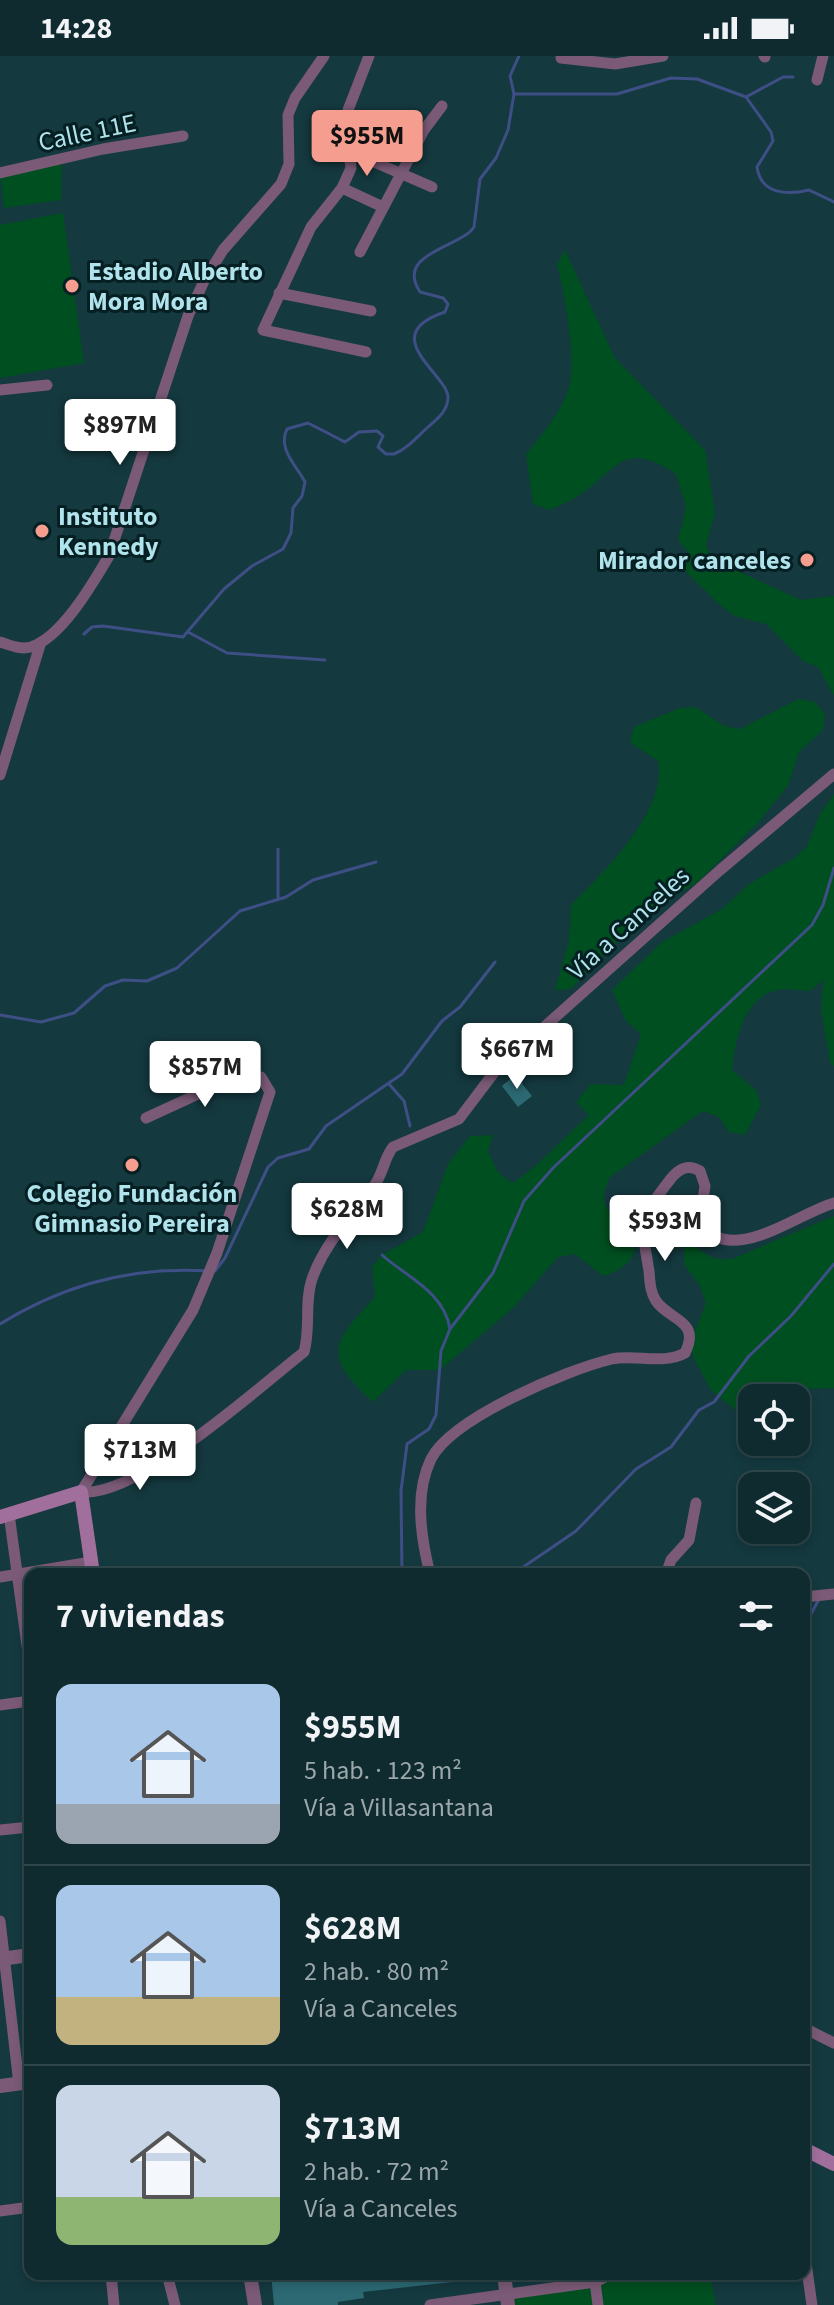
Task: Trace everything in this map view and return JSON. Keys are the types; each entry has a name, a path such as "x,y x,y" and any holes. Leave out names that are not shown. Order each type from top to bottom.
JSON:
{"main road":[{"path":"5,1515 81,1492 92,1568"},
{"path":"810,2152 834,2164"}],"street":[{"path":"0,775 41,642 88,591 109,556 188,316 223,250 281,184 289,164 288,115 295,98 324,56"},
{"path":"366,352 263,330 311,227 342,188 351,168 348,110 369,56"},
{"path":"560,59 615,64 663,56"},
{"path":"817,80 823,56"},
{"path":"360,252 424,130 442,106"},
{"name":"Calle 11E","path":"0,173 103,149 183,136"},
{"path":"349,151 432,187"},
{"path":"342,188 383,207"},
{"path":"279,293 371,311"},
{"path":"0,390 47,385"},
{"path":"0,642 19,648 41,642"},
{"name":"Vía a Canceles","path":"81,1492 96,1493 153,1466 304,1352 310,1323 308,1294 318,1265 344,1221 374,1185 393,1147 459,1119 496,1070 719,871 834,774"},
{"path":"81,1492 193,1310 217,1253 270,1092 261,1077 235,1077 146,1118"},
{"path":"429,1568 420,1522 422,1499 431,1459 445,1440 516,1393 612,1359 672,1357 685,1353 690,1343 689,1331 681,1319 657,1303 651,1291 641,1229 646,1211 678,1171 694,1168 703,1177 700,1221 705,1231 720,1239 740,1242 754,1238 813,1209 834,1203"},
{"path":"668,1568 671,1560 689,1540 696,1503"},
{"path":"5,1515 19,1573 24,1616"},
{"path":"0,1577 24,1573"},
{"path":"810,1596 834,1594"},
{"path":"0,1705 24,1702"},
{"path":"0,1830 24,1828"},
{"path":"0,1921 2,1959 24,2083 0,2086"},
{"path":"2,1959 24,1956"},
{"path":"810,2031 834,2043"},
{"path":"0,2211 24,2208"},
{"path":"112,2280 114,2305"},
{"path":"169,2280 175,2305"},
{"path":"251,2280 255,2305"},
{"path":"430,2305 508,2299 599,2280"},
{"path":"808,2280 812,2305"},
{"path":"595,2282 598,2305"}],"green space":[{"path":"62,159 61,200 4,208 0,173"},
{"path":"63,213 84,363 0,378 0,225"},
{"path":"565,250 615,358 705,450 715,513 706,545 712,559 801,600 834,596 834,696 818,667 803,661 766,624 735,616 721,606 683,569 688,552 678,540 686,507 676,474 658,464 632,458 612,468 564,504 549,510 533,504 526,454 561,405 571,375 569,326 557,264"},
{"path":"798,699 815,702 825,714 823,730 799,752 789,784 758,823 699,881 642,917 571,989 555,990 569,939 571,905 630,839 653,800 658,780 658,761 630,743 634,727 680,708 696,707 724,726 740,729"},
{"path":"834,794 834,1067 830,1062 821,1011 823,980 810,991 781,989 765,995 756,1002 743,1022 733,1059 732,1070 756,1090 761,1105 745,1135 729,1132 719,1117 703,1111 610,1177 604,1192 605,1204 629,1227 634,1239 633,1254 625,1266 603,1276 575,1254 558,1257 514,1307 440,1370 406,1370 373,1402 345,1372 339,1349 342,1338 375,1297 372,1267 382,1255 423,1232 448,1164 470,1136 493,1135 488,1151 498,1172 512,1183 539,1163 589,1115 576,1102 591,1084 624,1085 641,1034 626,1021 612,990 662,942 722,909 749,884 794,858 807,846 820,814"},
{"path":"834,1216 834,1388 810,1389 810,1384 738,1384 737,1411 711,1390 694,1359 690,1343 706,1303 700,1286 684,1264 684,1247 690,1241 709,1256 732,1259"},
{"path":"578,2280 711,2280 716,2305 508,2305 507,2293"}],"building":[{"path":"515,1075 532,1096 518,1107 502,1086"},
{"path":"272,2280 470,2280 363,2292 364,2298 338,2302 338,2305 274,2305"}],"waterway":[{"path":"84,634 92,627 103,626 183,637 224,589 252,566 283,549 291,533 293,508 302,496 305,482 286,450 287,429 308,423 345,442 359,432 377,431 383,436 378,447 386,454 394,454 408,446 441,414 448,402 445,388 415,343 416,332 425,321 445,312 448,304 443,298 420,292 414,279 416,268 433,252 474,227 480,179 496,158 508,130 514,94 510,76 519,56"},
{"path":"746,97 783,77 793,77"},
{"path":"514,94 617,94 671,78 697,79 746,97 771,132 773,141 757,167 764,183 777,191 809,190 834,202"},
{"path":"188,632 227,653 325,660"},
{"path":"278,849 278,897"},
{"path":"0,1015 41,1022 74,1013 105,986 123,980 147,981 177,968 240,911 286,897 313,880 376,862"},
{"path":"402,1568 401,1491 407,1444 429,1429 436,1415 441,1351 450,1329 493,1273 524,1201 553,1168 812,925 823,905 834,868"},
{"path":"215,1271 225,1258 268,1167 278,1158 309,1149 326,1126 402,1074 442,1021 460,1007 495,962"},
{"path":"389,1084 404,1101 410,1126"},
{"path":"382,1255 433,1295 450,1329"},
{"path":"522,1568 576,1531 636,1469 671,1447 699,1410 714,1402 749,1356 791,1316 834,1264"},
{"path":"0,1324 49,1299 100,1281 153,1272 208,1271"},
{"path":"810,1616 818,1601"}],"place":[{"name":"Estadio Alberto Mora Mora","path":"72,286"},
{"name":"Instituto Kennedy","path":"42,531"},
{"name":"Mirador canceles","path":"807,560"},
{"name":"Colegio Fundación Gimnasio Pereira","path":"132,1165"}]}
